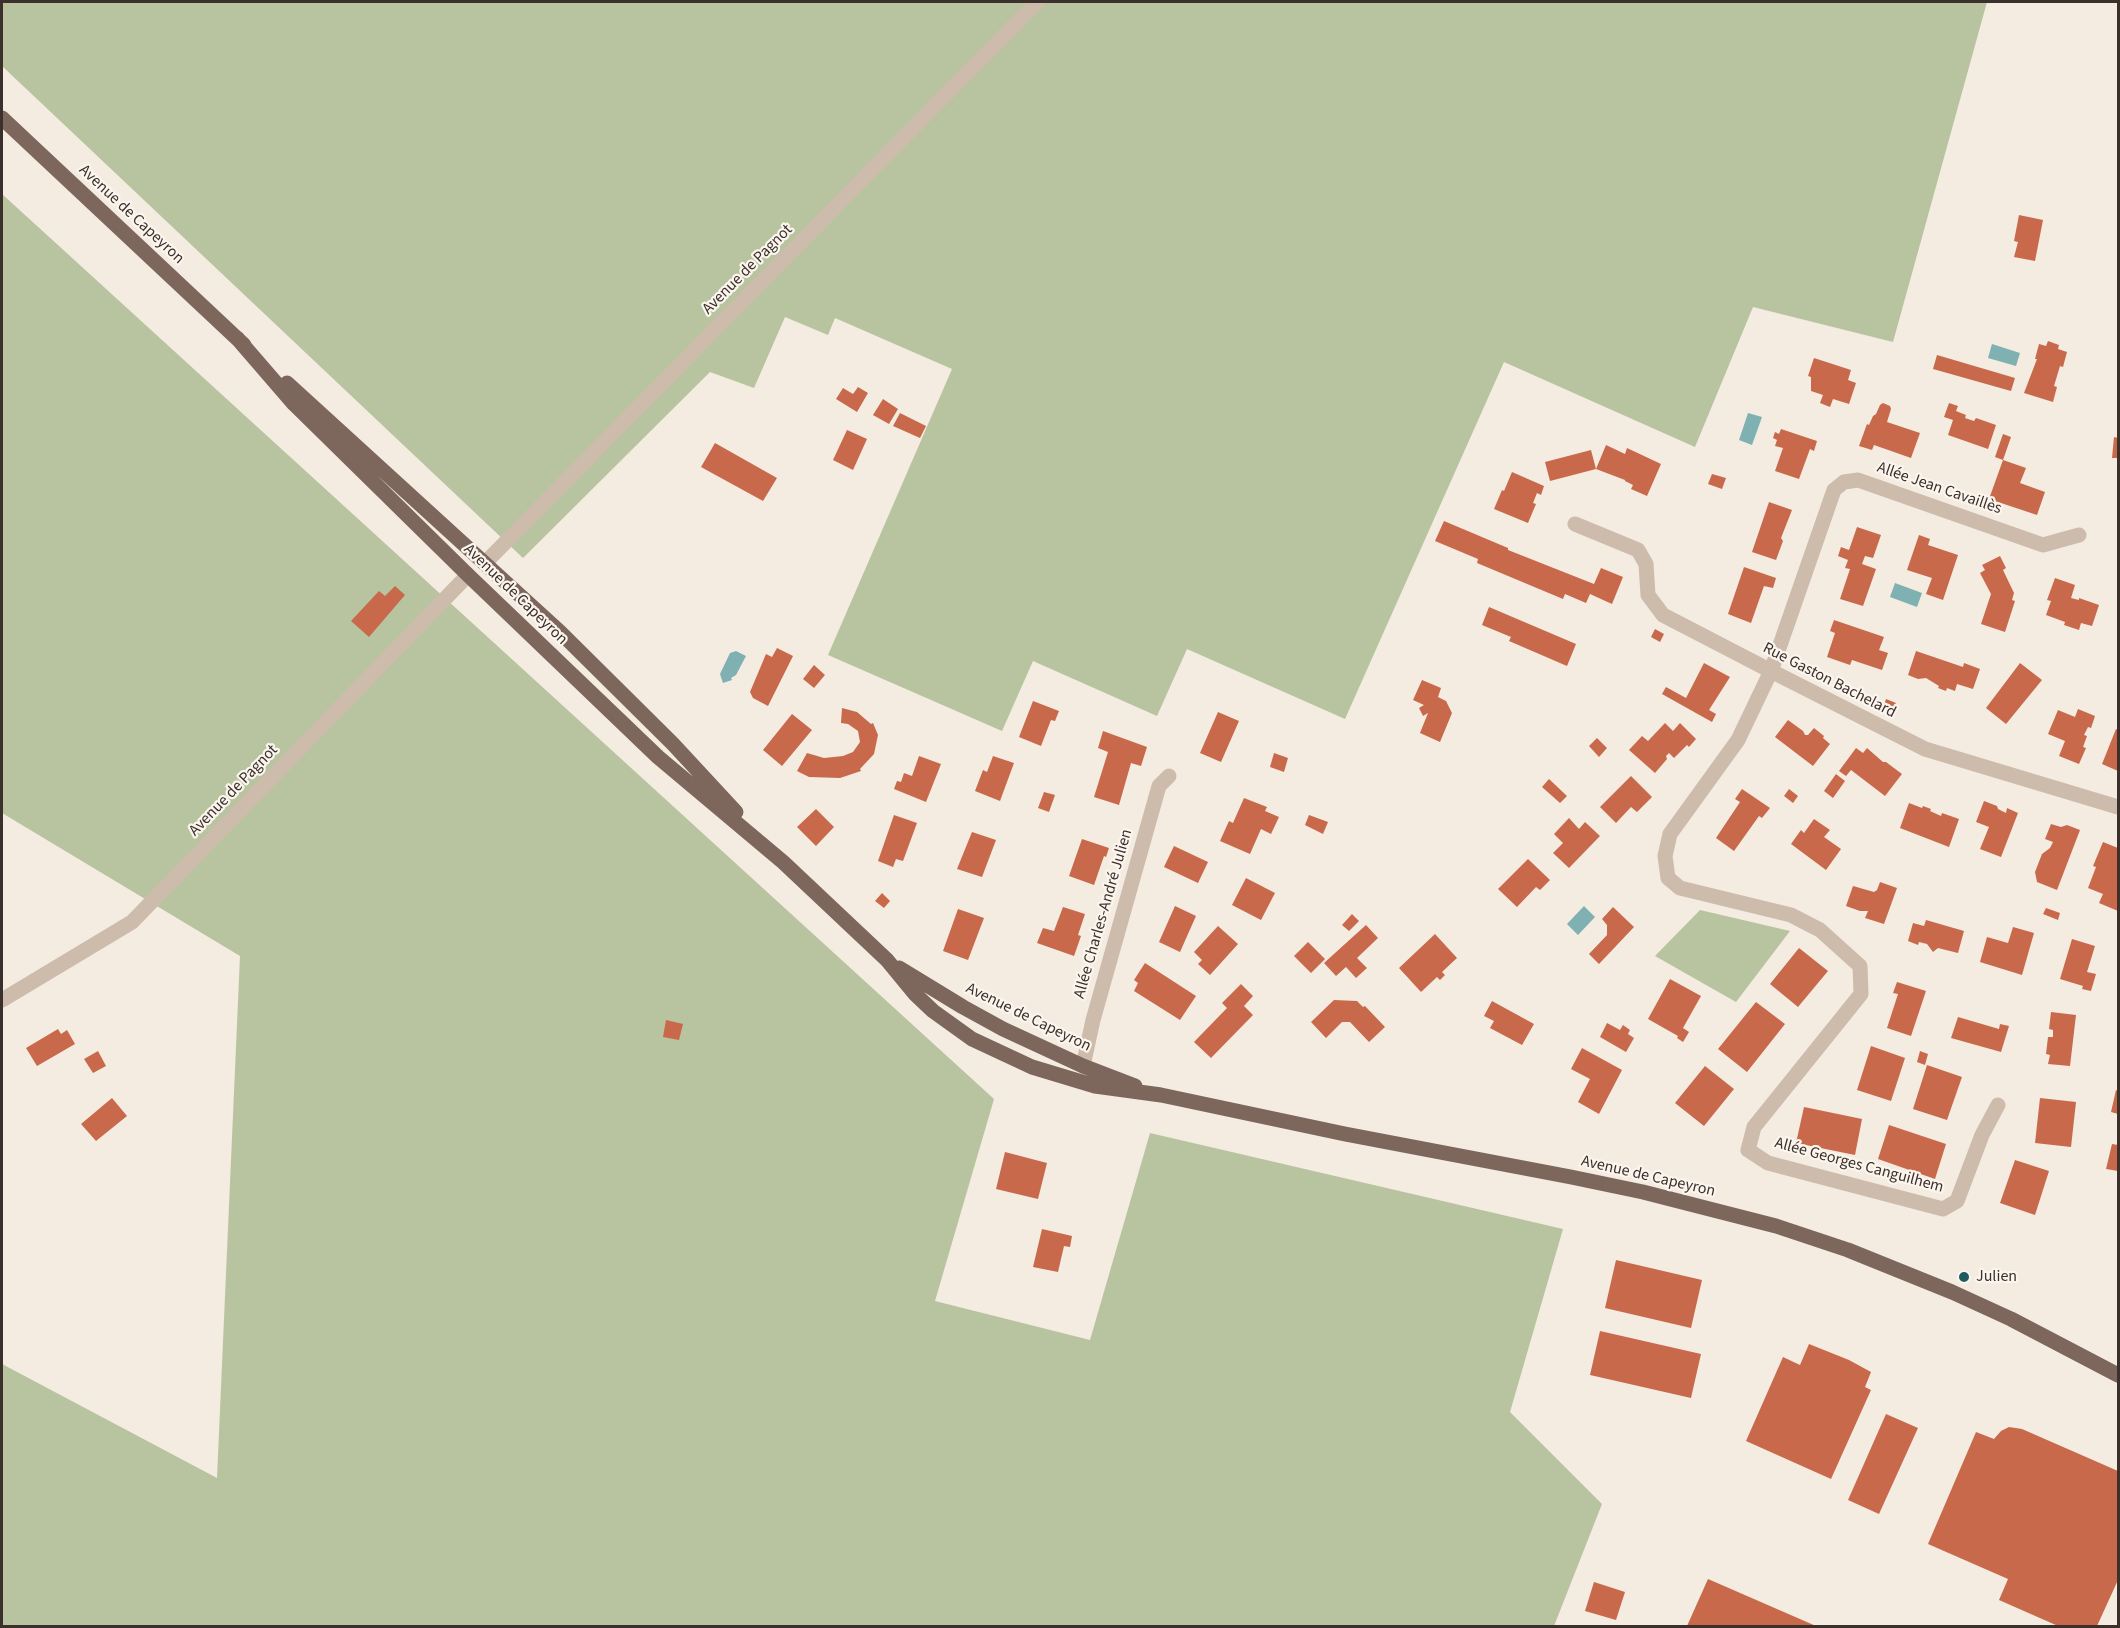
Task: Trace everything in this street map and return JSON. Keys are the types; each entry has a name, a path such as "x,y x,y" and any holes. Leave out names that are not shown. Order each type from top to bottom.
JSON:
{"main road":[{"name":"Avenue de Capeyron","path":"2,118 237,338 560,632 673,744 783,862"},
{"name":"Avenue de Capeyron","path":"237,338 294,405 658,757 783,862 887,960 908,986 933,1011 952,1026 993,1050 1063,1078 1095,1086 1161,1095 1345,1134 1571,1177 1643,1192 1776,1226 1848,1250 1952,1292 2011,1319 2118,1377"},
{"name":"Avenue de Capeyron","path":"887,960 1003,1029 1083,1066 1161,1095"}],"street":[{"name":"Avenue de Pagnot","path":"485,563 1037,2"},
{"name":"Allée Jean Cavaillès","path":"1771,671 1834,490 1844,482 1858,480 2043,545 2079,534"},
{"name":"Rue Gaston Bachelard","path":"1575,524 1638,550 1646,564 1648,595 1663,615 1925,749 2118,807"},
{"name":"Avenue de Pagnot","path":"2,1000 132,922 468,575"},
{"name":"Allée Georges Canguilhem","path":"1771,671 1738,740 1670,834 1665,856 1668,878 1680,888 1791,915 1820,930 1860,966 1862,979 1861,994 1754,1127 1748,1150 1768,1164 1943,1209 1957,1201 1982,1136 1998,1105"},
{"name":"Allée Charles-André Julien","path":"1083,1066 1093,1020 1159,786 1169,776"}],"green space":[{"path":"2,2 1987,2 1893,342 1753,307 1695,447 1504,362 1345,719 1187,649 1157,716 1033,661 1002,731 828,655 952,369 835,318 828,335 785,317 754,388 710,372 523,558 2,66"},
{"path":"2,194 994,1099 935,1301 1090,1340 1150,1133 1563,1229 1510,1412 1602,1504 1554,1626 2,1626 2,1364 217,1478 240,956 2,813"},
{"path":"1700,910 1790,931 1736,1002 1655,956"}],"water":[{"path":"1992,344 2020,353 2016,366 1988,358"},
{"path":"1748,413 1762,417 1752,445 1739,440"},
{"path":"1895,583 1922,593 1917,607 1890,597"},
{"path":"736,651 746,656 736,675 731,678 732,680 723,683 720,674 730,653"},
{"path":"1584,906 1595,917 1578,935 1567,924"}],"building":[{"path":"2019,215 2043,220 2035,261 2014,257 2018,242 2014,241"},
{"path":"2048,341 2059,345 2058,349 2067,352 2054,386 2057,387 2053,402 2024,393 2037,359 2035,359 2039,344 2046,346"},
{"path":"1937,355 2015,378 2011,391 1933,369"},
{"path":"1814,358 1851,370 1848,380 1856,383 1849,404 1833,399 1830,407 1820,403 1823,395 1811,391 1811,377 1808,376"},
{"path":"858,387 868,393 857,412 836,399 843,388 853,394"},
{"path":"883,399 898,409 889,424 873,415"},
{"path":"1883,403 1891,409 1887,422 1920,433 1911,458 1874,445 1872,450 1859,446 1867,424 1869,425"},
{"path":"1949,403 1958,406 1956,411 1966,415 1965,418 1974,421 1976,418 1996,425 1988,449 1948,435 1953,420 1944,417"},
{"path":"900,413 926,426 920,438 893,426"},
{"path":"1781,429 1817,441 1814,451 1810,449 1799,479 1775,471 1783,448 1775,446 1777,440 1773,438 1775,432 1779,434"},
{"path":"847,430 867,439 853,470 833,460"},
{"path":"2003,434 2011,437 2003,460 1995,457"},
{"path":"2114,437 2118,438 2118,458 2112,458"},
{"path":"715,443 777,478 763,501 701,467"},
{"path":"1606,445 1625,454 1627,448 1661,464 1647,496 1631,489 1633,485 1625,480 1596,469"},
{"path":"1591,450 1596,469 1550,481 1545,462"},
{"path":"2003,460 2026,468 2020,483 2045,492 2037,515 1989,499"},
{"path":"1512,472 1544,486 1541,495 1537,493 1533,503 1536,504 1528,523 1494,509"},
{"path":"1712,474 1726,478 1722,489 1708,484"},
{"path":"1769,502 1792,510 1781,538 1783,541 1776,560 1752,552"},
{"path":"1444,521 1508,548 1508,550 1594,584 1601,568 1623,577 1612,604 1590,594 1586,603 1565,594 1563,599 1477,563 1478,559 1435,541"},
{"path":"1857,527 1881,535 1873,558 1865,556 1862,564 1876,569 1863,606 1840,599 1850,569 1845,568 1848,560 1838,556 1841,547 1849,550"},
{"path":"1919,535 1930,539 1928,545 1958,555 1943,600 1926,594 1932,578 1907,570"},
{"path":"2000,556 2006,568 2003,570 2014,593 2012,600 2015,601 2005,632 1981,624 1991,594 1980,573 1985,570 1982,565"},
{"path":"1744,567 1776,578 1773,588 1764,586 1751,623 1728,614"},
{"path":"2055,578 2075,585 2071,598 2079,600 2079,598 2099,605 2092,626 2081,623 2079,630 2046,615 2051,601 2047,600"},
{"path":"395,586 405,595 369,637 351,621 379,591 385,596"},
{"path":"1489,607 1576,644 1567,666 1509,641 1511,637 1482,625"},
{"path":"1834,620 1884,637 1879,650 1888,653 1882,670 1852,660 1850,665 1827,657 1835,633 1830,631"},
{"path":"1655,629 1664,634 1660,642 1651,637"},
{"path":"777,648 793,656 768,706 753,698 750,692 766,654 772,657"},
{"path":"1916,651 1963,667 1964,663 1980,669 1973,689 1957,684 1955,691 1947,688 1946,691 1938,688 1939,686 1926,678 1918,679 1908,675"},
{"path":"1704,663 1730,677 1709,710 1716,714 1712,722 1662,694 1666,687 1686,698"},
{"path":"2020,663 2042,680 2006,724 1986,708"},
{"path":"814,665 825,675 814,688 803,679"},
{"path":"1422,680 1441,688 1438,697 1446,701 1452,713 1440,742 1420,733 1428,713 1423,716 1419,708 1424,705 1413,700"},
{"path":"1886,699 1896,703 1893,711 1883,708"},
{"path":"1033,701 1059,711 1055,721 1051,720 1041,746 1019,737"},
{"path":"842,708 857,712 871,724 873,723 878,735 874,754 860,769 861,771 840,778 809,777 797,771 807,753 824,758 843,756 853,752 860,742 858,731 848,724 841,723"},
{"path":"2078,709 2095,716 2091,728 2088,727 2084,735 2087,736 2083,747 2086,748 2079,764 2059,756 2065,741 2048,734 2058,710 2075,717"},
{"path":"1218,712 1239,721 1221,762 1200,753"},
{"path":"792,714 812,730 782,766 763,750"},
{"path":"1788,720 1805,735 1808,735 1814,728 1830,744 1813,766 1775,737"},
{"path":"1665,723 1673,731 1680,723 1696,739 1674,758 1669,753 1666,756 1667,759 1655,773 1629,750 1642,736 1648,741"},
{"path":"2116,729 2118,730 2118,771 2102,764"},
{"path":"1103,731 1147,747 1141,766 1131,763 1119,805 1094,797 1108,752 1098,748"},
{"path":"1597,738 1607,748 1599,757 1589,746"},
{"path":"1856,748 1863,753 1867,748 1902,774 1885,796 1851,770 1846,776 1839,771"},
{"path":"1274,753 1288,758 1284,772 1270,767"},
{"path":"919,756 941,764 926,802 894,789 897,781 901,782 904,773 912,776"},
{"path":"993,756 1014,763 1000,801 975,791 983,770 987,772"},
{"path":"1836,774 1845,781 1833,798 1824,791"},
{"path":"1631,776 1652,797 1637,812 1631,807 1616,823 1600,807"},
{"path":"1549,779 1567,796 1560,803 1542,787"},
{"path":"1742,789 1770,808 1762,818 1759,816 1734,851 1716,838 1740,802 1735,799"},
{"path":"1789,789 1798,796 1793,803 1784,796"},
{"path":"1044,792 1055,795 1049,812 1038,808"},
{"path":"1244,798 1267,807 1265,811 1279,817 1271,834 1261,829 1250,854 1220,841 1229,821 1233,823"},
{"path":"1984,801 1997,806 2006,813 2007,808 2018,813 2001,857 1980,849 1989,827 1976,822"},
{"path":"1909,803 1931,809 1930,811 1941,816 1942,813 1959,819 1949,847 1900,828"},
{"path":"816,809 834,827 816,846 797,827"},
{"path":"894,815 917,823 903,861 896,859 893,867 878,861"},
{"path":"1309,815 1328,822 1323,834 1305,825"},
{"path":"1569,818 1579,829 1585,822 1600,836 1569,868 1553,853 1563,843 1554,834"},
{"path":"1814,819 1830,830 1824,837 1841,849 1826,870 1791,844 1801,830 1804,833"},
{"path":"2051,824 2061,827 2067,825 2080,830 2057,890 2037,882 2035,872 2042,854 2050,848 2053,842 2045,839"},
{"path":"972,832 996,840 982,877 957,869"},
{"path":"1082,839 1109,848 1094,885 1069,876"},
{"path":"2103,842 2118,848 2118,911 2099,903 2103,894 2088,888 2096,867 2093,866"},
{"path":"1174,846 1208,862 1198,883 1164,867"},
{"path":"1528,859 1550,880 1540,890 1536,887 1517,907 1498,889"},
{"path":"1246,878 1275,893 1261,920 1232,905"},
{"path":"1880,882 1897,888 1884,924 1865,918 1868,911 1846,906 1853,886 1874,892"},
{"path":"882,893 890,901 884,908 875,901"},
{"path":"1175,906 1196,916 1180,952 1159,942"},
{"path":"1063,907 1085,914 1074,956 1037,943 1043,928 1054,931"},
{"path":"1613,907 1634,927 1599,964 1589,954 1607,935 1607,925 1602,919"},
{"path":"2046,908 2060,913 2058,920 2043,914"},
{"path":"958,909 984,918 968,960 943,951"},
{"path":"1352,914 1359,921 1349,931 1342,925"},
{"path":"1926,920 1964,931 1958,953 1938,948 1933,952 1927,944 1919,942 1918,945 1908,941 1913,923 1924,926"},
{"path":"1366,925 1378,938 1357,958 1367,968 1356,978 1346,967 1336,976 1324,963"},
{"path":"1218,926 1238,944 1210,975 1198,964 1202,960 1194,952"},
{"path":"2013,927 2034,933 2022,975 1980,962 1987,937 2008,943"},
{"path":"1435,934 1457,958 1442,972 1445,975 1440,980 1437,977 1421,992 1399,968"},
{"path":"2072,939 2095,946 2087,972 2096,974 2091,991 2060,979"},
{"path":"1308,942 1325,959 1311,973 1294,956"},
{"path":"1799,948 1828,971 1798,1007 1770,984"},
{"path":"1145,963 1196,996 1180,1020 1134,991 1138,983 1134,980"},
{"path":"1670,979 1701,996 1683,1028 1689,1032 1683,1042 1677,1038 1678,1036 1648,1019"},
{"path":"1897,982 1926,991 1911,1036 1887,1028 1898,994 1893,993"},
{"path":"1241,984 1253,996 1244,1006 1253,1015 1211,1058 1194,1042 1227,1008 1222,1003"},
{"path":"1334,1000 1357,1001 1385,1027 1369,1042 1350,1022 1342,1022 1326,1038 1311,1022"},
{"path":"1492,1001 1534,1024 1522,1045 1490,1028 1494,1021 1484,1016"},
{"path":"1756,1002 1785,1024 1747,1072 1718,1049"},
{"path":"2051,1012 2076,1015 2070,1066 2048,1064 2050,1055 2046,1054 2048,1037 2053,1037 2053,1030 2049,1029"},
{"path":"1958,1017 1999,1029 2000,1024 2009,1026 2001,1052 1951,1038"},
{"path":"666,1020 683,1024 679,1040 663,1037"},
{"path":"1607,1023 1620,1030 1623,1025 1630,1030 1628,1034 1634,1038 1626,1052 1600,1037"},
{"path":"58,1029 61,1034 67,1030 75,1044 37,1066 26,1048"},
{"path":"1871,1046 1905,1058 1891,1101 1857,1090"},
{"path":"1582,1048 1622,1070 1599,1114 1578,1102 1590,1079 1571,1069"},
{"path":"98,1051 106,1066 93,1073 84,1059"},
{"path":"1920,1051 1928,1054 1925,1065 1917,1062"},
{"path":"1927,1065 1962,1077 1947,1120 1913,1109"},
{"path":"1705,1066 1734,1089 1704,1126 1675,1103"},
{"path":"2116,1090 2118,1091 2118,1114 2111,1112"},
{"path":"112,1098 127,1116 96,1141 81,1124"},
{"path":"2040,1098 2076,1102 2071,1147 2035,1143"},
{"path":"1804,1107 1862,1119 1855,1155 1796,1143"},
{"path":"1889,1125 1946,1144 1935,1179 1878,1159"},
{"path":"2112,1144 2118,1145 2118,1171 2106,1169"},
{"path":"1005,1152 1047,1163 1038,1199 996,1189"},
{"path":"2015,1160 2049,1171 2035,1215 2000,1203"},
{"path":"1042,1229 1072,1236 1070,1247 1064,1246 1058,1272 1033,1267"},
{"path":"1616,1260 1702,1280 1691,1328 1605,1308"},
{"path":"1600,1331 1701,1354 1691,1398 1590,1375"},
{"path":"1809,1344 1849,1360 1871,1372 1865,1387 1871,1390 1831,1479 1746,1441 1783,1357 1800,1365"},
{"path":"1886,1414 1918,1428 1879,1514 1848,1500"},
{"path":"2009,1427 2022,1429 2118,1471 2118,1580 2097,1626 2058,1626 1999,1600 2008,1579 1928,1544 1976,1432 1994,1439 2001,1431"},
{"path":"1708,1579 1816,1626 1687,1626"},
{"path":"1594,1582 1625,1592 1616,1620 1585,1611"}],"place":[{"name":"Julien","path":"1964,1277"}]}
